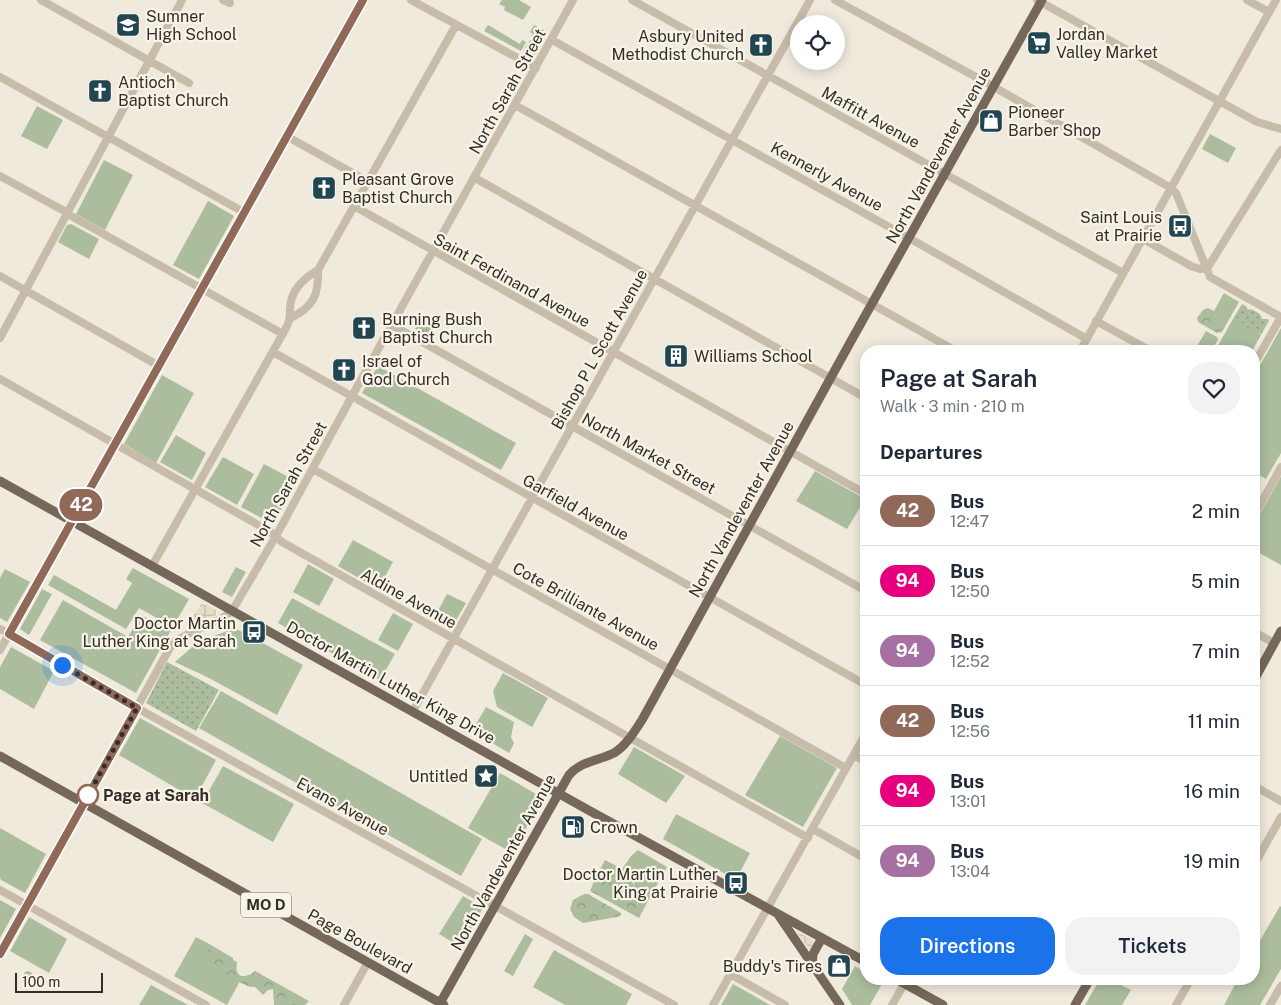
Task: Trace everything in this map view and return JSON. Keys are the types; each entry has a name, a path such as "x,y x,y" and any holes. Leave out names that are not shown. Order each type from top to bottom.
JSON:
{"main road":[{"name":"North Vandeventer Avenue","path":"441,1004 557,793 573,770 580,765 616,752 630,738 642,720 669,668 1040,1"},
{"name":"Doctor Martin Luther King Drive","path":"0,481 557,793 860,959"},
{"path":"1260,669 1281,631"},
{"name":"Page Boulevard","path":"0,756 441,1004"},
{"path":"777,914 840,1005"},
{"path":"812,965 813,954 822,938"},
{"path":"912,985 943,1005"},
{"path":"1075,1005 1086,985"}],"street":[{"path":"41,0 189,83"},
{"path":"0,338 71,215 108,137 182,0"},
{"path":"0,650 363,0"},
{"path":"411,0 536,68"},
{"name":"North Sarah Street","path":"0,954 172,644 180,638 225,617 232,611 276,536 573,0"},
{"name":"Maffitt Avenue","path":"632,0 1123,273"},
{"name":"Bishop P L Scott Avenue","path":"412,711 810,0"},
{"path":"834,0 1171,188 1176,193 1206,268 1212,278 1281,317 1260,354"},
{"path":"1247,0 1269,12"},
{"path":"1084,345 1276,0"},
{"path":"1040,1 1257,122 1281,129"},
{"path":"152,566 274,352 291,318 292,297 295,289 307,276 318,270 456,25"},
{"name":"Kennerly Avenue","path":"552,40 732,138 1087,339"},
{"path":"0,77 238,209"},
{"path":"515,105 945,345"},
{"path":"288,136 367,182"},
{"path":"1143,239 1191,266 1206,268 1211,264 1281,150"},
{"path":"0,176 201,290 283,334"},
{"path":"475,178 860,395"},
{"name":"Saint Ferdinand Avenue","path":"354,206 860,491"},
{"path":"291,318 309,307 314,300 319,283 318,270"},
{"path":"0,276 159,366"},
{"path":"1096,321 1140,345"},
{"name":"North Market Street","path":"392,325 860,588"},
{"name":"Garfield Avenue","path":"274,352 860,682"},
{"name":"Aldine Avenue","path":"0,379 270,531 282,542 808,838"},
{"path":"1260,505 1281,467"},
{"name":"Cote Brilliante Avenue","path":"313,469 846,768"},
{"name":"Evans Avenue","path":"0,629 137,708 674,1005"},
{"path":"1260,635 1274,643"},
{"path":"713,1005 860,744"},
{"path":"854,755 860,758"},
{"path":"1260,789 1281,801"},
{"path":"1260,854 1281,816"},
{"path":"813,829 860,856"},
{"path":"0,890 206,1005"},
{"path":"344,1005 368,962"},
{"path":"730,974 785,1005"},
{"path":"892,1005 904,985"},
{"path":"1176,1005 1187,985"},
{"path":"1270,1005 1281,986"}],"green space":[{"path":"502,0 519,0 531,7 523,20 504,10 505,7 499,4"},
{"path":"488,25 520,44 522,40 526,42 521,51 484,31"},
{"path":"534,25 547,32 541,43 531,37 533,34 530,32"},
{"path":"530,40 540,45 533,58 523,52"},
{"path":"37,106 63,120 47,149 21,136"},
{"path":"1210,134 1236,148 1228,163 1202,149"},
{"path":"104,160 133,175 105,230 76,214"},
{"path":"208,201 234,216 199,279 173,265"},
{"path":"71,224 99,239 89,259 58,242 67,225"},
{"path":"1224,293 1239,302 1222,332 1217,333 1221,330 1221,321 1214,315 1214,311"},
{"path":"1242,304 1247,309 1260,314 1262,319 1268,319 1269,321 1262,333 1254,332 1234,317"},
{"path":"1208,308 1214,311 1214,315 1221,321 1221,330 1217,333 1198,322 1197,318 1203,310"},
{"path":"420,315 435,324 428,337 415,329"},
{"path":"1234,317 1256,332 1262,333 1255,345 1218,345"},
{"path":"1281,328 1281,453 1266,479 1260,476 1260,365"},
{"path":"1206,331 1217,337 1218,340 1215,345 1198,345"},
{"path":"378,366 516,443 501,470 362,393"},
{"path":"162,375 194,393 156,463 124,444"},
{"path":"176,435 206,453 192,480 160,462"},
{"path":"223,457 254,474 237,505 205,487"},
{"path":"264,464 296,481 273,524 241,507"},
{"path":"815,471 860,496 860,507 847,529 796,501"},
{"path":"1281,476 1281,565 1260,553 1260,514"},
{"path":"353,540 393,562 378,589 338,566"},
{"path":"308,564 334,579 319,606 293,592"},
{"path":"236,567 246,572 232,597 222,592"},
{"path":"133,568 189,599 173,627 139,608 126,629 48,585 54,575 116,610 132,583 126,579"},
{"path":"5,569 30,582 7,622 0,618 0,578"},
{"path":"42,589 52,594 29,635 20,629"},
{"path":"447,594 466,603 451,629 433,620"},
{"path":"292,598 395,654 380,680 278,623"},
{"path":"63,600 128,637 141,615 171,630 136,693 40,640"},
{"path":"393,613 413,624 398,651 378,640"},
{"path":"235,628 303,665 277,715 175,662 198,642"},
{"path":"11,647 54,671 34,709 0,689 0,667"},
{"path":"167,662 219,690 196,731 146,703"},
{"path":"503,673 548,698 532,727 497,707 493,691"},
{"path":"221,691 482,839 461,876 199,728"},
{"path":"486,707 514,722 511,737 514,743 509,753 472,731"},
{"path":"140,718 216,760 195,799 119,755"},
{"path":"780,736 837,768 803,827 745,795"},
{"path":"634,747 685,776 666,803 618,774"},
{"path":"223,766 294,804 273,842 202,803"},
{"path":"500,773 543,798 512,853 468,828"},
{"path":"676,814 750,853 736,880 663,839"},
{"path":"0,828 46,854 25,893 0,878"},
{"path":"638,850 667,867 650,897 641,897 635,893 634,882 596,877 605,860 622,869"},
{"path":"596,877 631,880 637,895 650,897 639,918 590,891"},
{"path":"588,894 621,913 621,915 583,923 574,917 570,909 573,900"},
{"path":"463,896 483,908 461,947 439,934"},
{"path":"0,900 16,909 0,938"},
{"path":"1280,906 1281,969 1260,1005 1224,1005 1235,985 1260,985 1260,941"},
{"path":"29,917 67,939 49,973 10,951"},
{"path":"525,934 533,939 513,976 504,971"},
{"path":"196,937 211,945 240,981 227,1005 174,976"},
{"path":"211,945 237,962 238,974 243,976 255,971 309,1001 305,1005 274,1005 273,989 268,990 263,995 255,987 250,987 237,981 235,988 230,989 228,983 221,979 219,981 208,964 207,954"},
{"path":"554,950 632,994 626,1005 565,1005 533,987"},
{"path":"855,966 860,969 860,985 881,985 870,1005 852,1005 842,989"},
{"path":"28,971 33,976 29,984 26,985 23,983 22,978 25,972"},
{"path":"733,984 770,1005 721,1005"},
{"path":"151,985 188,1005 139,1005"},
{"path":"1097,985 1121,985 1131,990 1122,1005 1085,1005"}],"shaded area":[{"path":"201,604 216,610 216,615 191,626 190,622"},
{"path":"796,931 813,940 814,943 810,950"}],"bus line":[{"name":"42","path":"0,954 137,708 9,634 363,0"}],"place":[{"name":"Sumner High School","path":"128,25"},
{"name":"Jordan Valley Market","path":"1039,43"},
{"name":"Asbury United Methodist Church","path":"761,45"},
{"name":"Antioch Baptist Church","path":"100,91"},
{"name":"Pioneer Barber Shop","path":"991,121"},
{"name":"Pleasant Grove Baptist Church","path":"324,188"},
{"name":"Saint Louis at Prairie","path":"1180,226"},
{"name":"Burning Bush Baptist Church","path":"364,328"},
{"name":"Williams School","path":"676,356"},
{"name":"Israel of God Church","path":"344,370"},
{"name":"Doctor Martin Luther King at Sarah","path":"254,632"},
{"name":"Untitled","path":"486,776"},
{"name":"Page at Sarah","path":"88,795"},
{"name":"Crown","path":"573,827"},
{"name":"Doctor Martin Luther King at Prairie","path":"736,883"},
{"name":"Buddy's Tires","path":"839,966"}],"route":[{"path":"62,665 137,708 88,795"}]}
